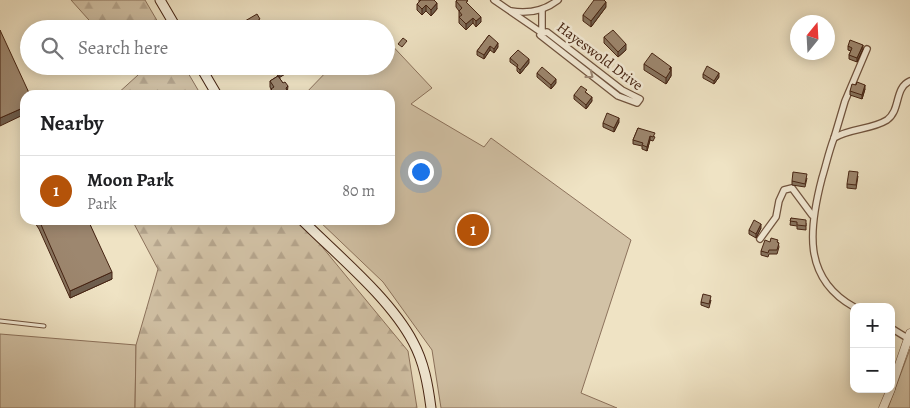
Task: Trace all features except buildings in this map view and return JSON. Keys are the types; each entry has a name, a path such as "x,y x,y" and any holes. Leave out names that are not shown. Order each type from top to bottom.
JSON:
{"main road":[{"path":"160,0 172,20"},
{"path":"205,75 214,90"},
{"path":"307,225 367,284 405,329 422,363 431,408"}],"street":[{"name":"Hayeswold Drive","path":"494,0 542,33 547,32 614,84 640,99 639,101 634,103 618,96 548,42 540,35 542,33"},
{"path":"509,11 527,12 542,10 558,0"},
{"path":"542,10 542,33"},
{"path":"850,305 840,299 816,267 813,248 812,215 845,101 866,49"},
{"path":"834,138 886,120 895,112 899,93 910,81"},
{"path":"760,239 776,217 779,201 784,190 792,188 812,215"},
{"path":"895,330 909,336 895,377"},
{"path":"883,408 889,393"}],"lane":[{"path":"0,321 44,326"}],"green space":[{"path":"71,0 145,0 157,20 89,20"},
{"path":"395,49 432,88 411,104 484,147 491,138 631,240 581,393 617,408 441,408 432,350 383,282 323,225 395,225 395,90 309,90 323,75 395,75"},
{"path":"138,75 189,75 198,90 122,90"},
{"path":"135,225 304,225 408,351 417,408 135,408 136,345 158,269"},
{"path":"0,334 136,345 135,408 0,408"},
{"path":"910,349 910,408 888,408"}],"place":[{"name":"Moon Park","path":"473,230"}]}
